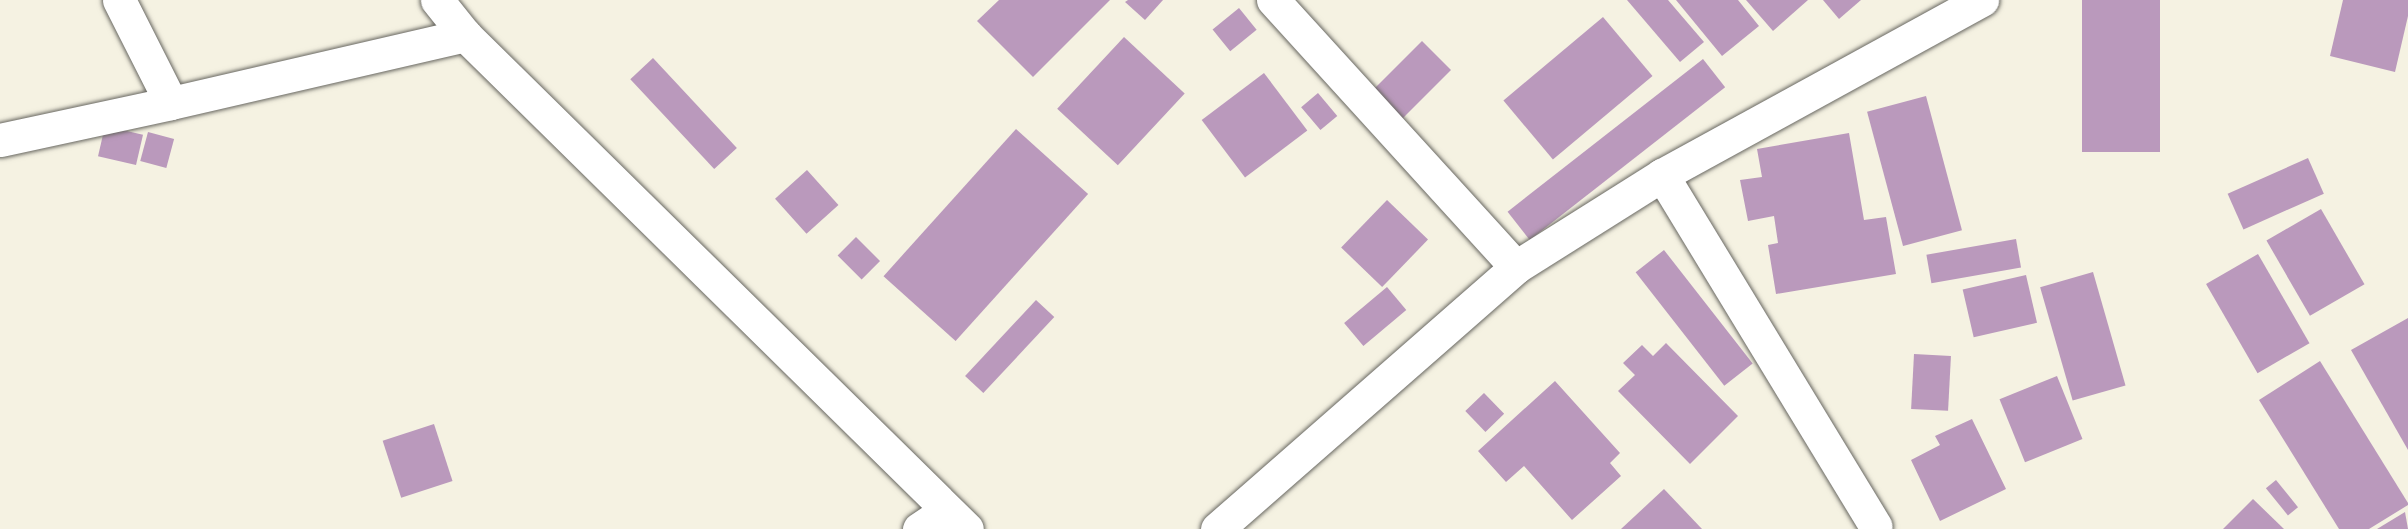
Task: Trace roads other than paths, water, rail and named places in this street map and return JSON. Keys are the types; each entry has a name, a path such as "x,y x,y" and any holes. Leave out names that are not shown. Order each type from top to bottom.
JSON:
{"street":[{"path":"119,0 171,103"},
{"path":"437,0 465,35 957,520"},
{"path":"1273,0 1516,267"},
{"path":"1217,529 1516,267 1662,175 1948,8 1982,0"},
{"path":"0,140 465,35"},
{"path":"1662,175 1875,526"},
{"path":"920,529 957,520"}]}
